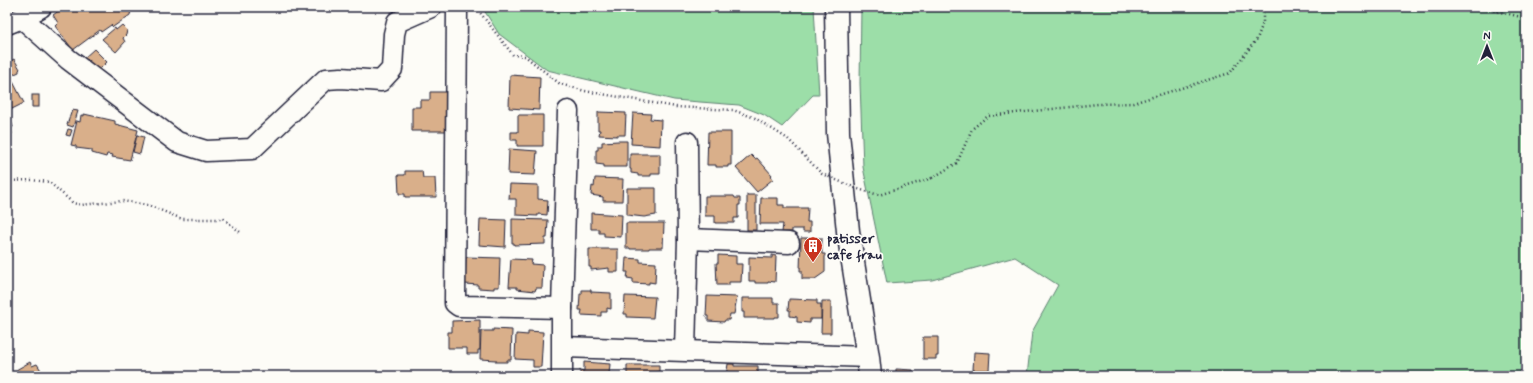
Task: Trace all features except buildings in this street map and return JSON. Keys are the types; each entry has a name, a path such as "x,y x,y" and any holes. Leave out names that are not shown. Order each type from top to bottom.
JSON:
{"street":[{"path":"41,7 14,21 68,59 177,142 206,151 252,149 326,80 341,78 382,81 392,70 394,34 398,22 431,7"},
{"path":"457,7 455,303 459,306 562,308"},
{"path":"563,347 685,350 869,367 848,231 838,133 836,7"},
{"path":"562,376 562,308 568,111"},
{"path":"685,350 688,239 687,142"},
{"path":"688,239 788,243"}],"path":[{"path":"475,7 513,55 525,56 560,84 585,91 676,107 733,110 755,118 788,139 822,174 858,189 879,195 932,178 957,163 972,128 988,116 1098,104 1133,103 1230,73 1257,39 1263,23 1263,7"},
{"path":"1478,7 1526,18"},
{"path":"7,180 49,182 74,203 81,205 122,202 148,205 182,219 224,219 240,232"}],"green space":[{"path":"482,7 814,7 819,95 813,95 782,127 764,115 739,105 674,100 547,70 499,34"},
{"path":"861,7 1526,7 1526,376 1027,376 1032,332 1058,285 1015,257 932,280 887,283 863,167 860,83"}],"place":[{"name":"patisser cafe frau","path":"813,263"}]}
